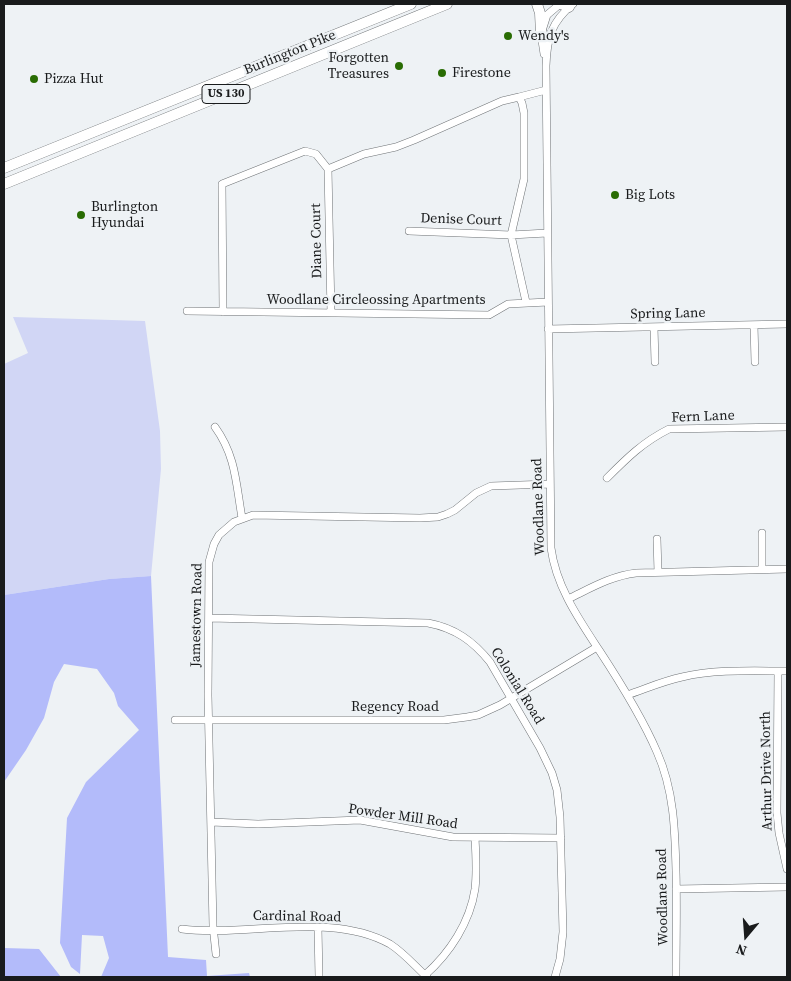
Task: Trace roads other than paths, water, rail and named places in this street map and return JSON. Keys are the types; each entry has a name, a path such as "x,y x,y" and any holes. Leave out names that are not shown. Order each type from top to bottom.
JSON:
{"highway":[{"name":"Burlington Pike","path":"4,168 411,4"},
{"name":"Burlington Pike","path":"4,184 447,4"},
{"path":"536,4 540,13 541,34"}],"street":[{"name":"Woodlane Road","path":"546,66 541,34 547,15 566,5"},
{"name":"Woodlane Road","path":"566,5 552,28 548,40 546,66 550,484 553,562 568,599 627,695 652,741 668,782 673,811 676,889 676,977"},
{"path":"223,312 222,184 305,151 316,154 328,169 364,154 414,140 502,102 546,90"},
{"path":"519,97 524,113 524,179 511,234 526,302"},
{"name":"Diane Court","path":"328,169 331,313"},
{"name":"Denise Court","path":"409,231 511,234 547,233"},
{"name":"Woodlane Circleossing Apartments","path":"187,311 489,315 508,304 548,302"},
{"name":"Spring Lane","path":"548,329 787,324"},
{"path":"754,325 755,362"},
{"path":"654,327 655,362"},
{"name":"Fern Lane","path":"607,478 634,450 669,429 787,427"},
{"path":"215,428 224,440 231,456 242,518 263,515 429,518 455,510 476,493 491,486 550,484"},
{"name":"Jamestown Road","path":"216,954 213,929 209,720 209,571 214,544 226,528 242,518"},
{"path":"762,533 762,569"},
{"path":"657,538 658,572"},
{"path":"568,599 611,578 636,573 787,569"},
{"name":"Colonial Road","path":"208,618 411,622 444,627 458,633 482,652 490,662 540,748 555,781 559,799 563,932 560,959 555,977"},
{"name":"Regency Road","path":"175,720 456,719 478,715 510,699 597,647"},
{"name":"Arthur Drive North","path":"778,671 778,818 787,869"},
{"path":"627,695 684,676 724,672 787,671"},
{"path":"778,769 787,769"},
{"name":"Powder Mill Road","path":"211,822 258,824 360,820 443,836 561,838"},
{"path":"426,976 449,948 466,917 475,890 475,838"},
{"path":"676,889 787,887"},
{"path":"318,928 319,977"},
{"name":"Cardinal Road","path":"182,929 318,928 352,930 379,939 396,948 426,976"}],"place":[{"name":"Wendy's","path":"508,36"},
{"name":"Forgotten Treasures","path":"399,66"},
{"name":"Firestone","path":"442,73"},
{"name":"Pizza Hut","path":"34,79"},
{"name":"Big Lots","path":"615,195"},
{"name":"Burlington Hyundai","path":"81,215"}]}
